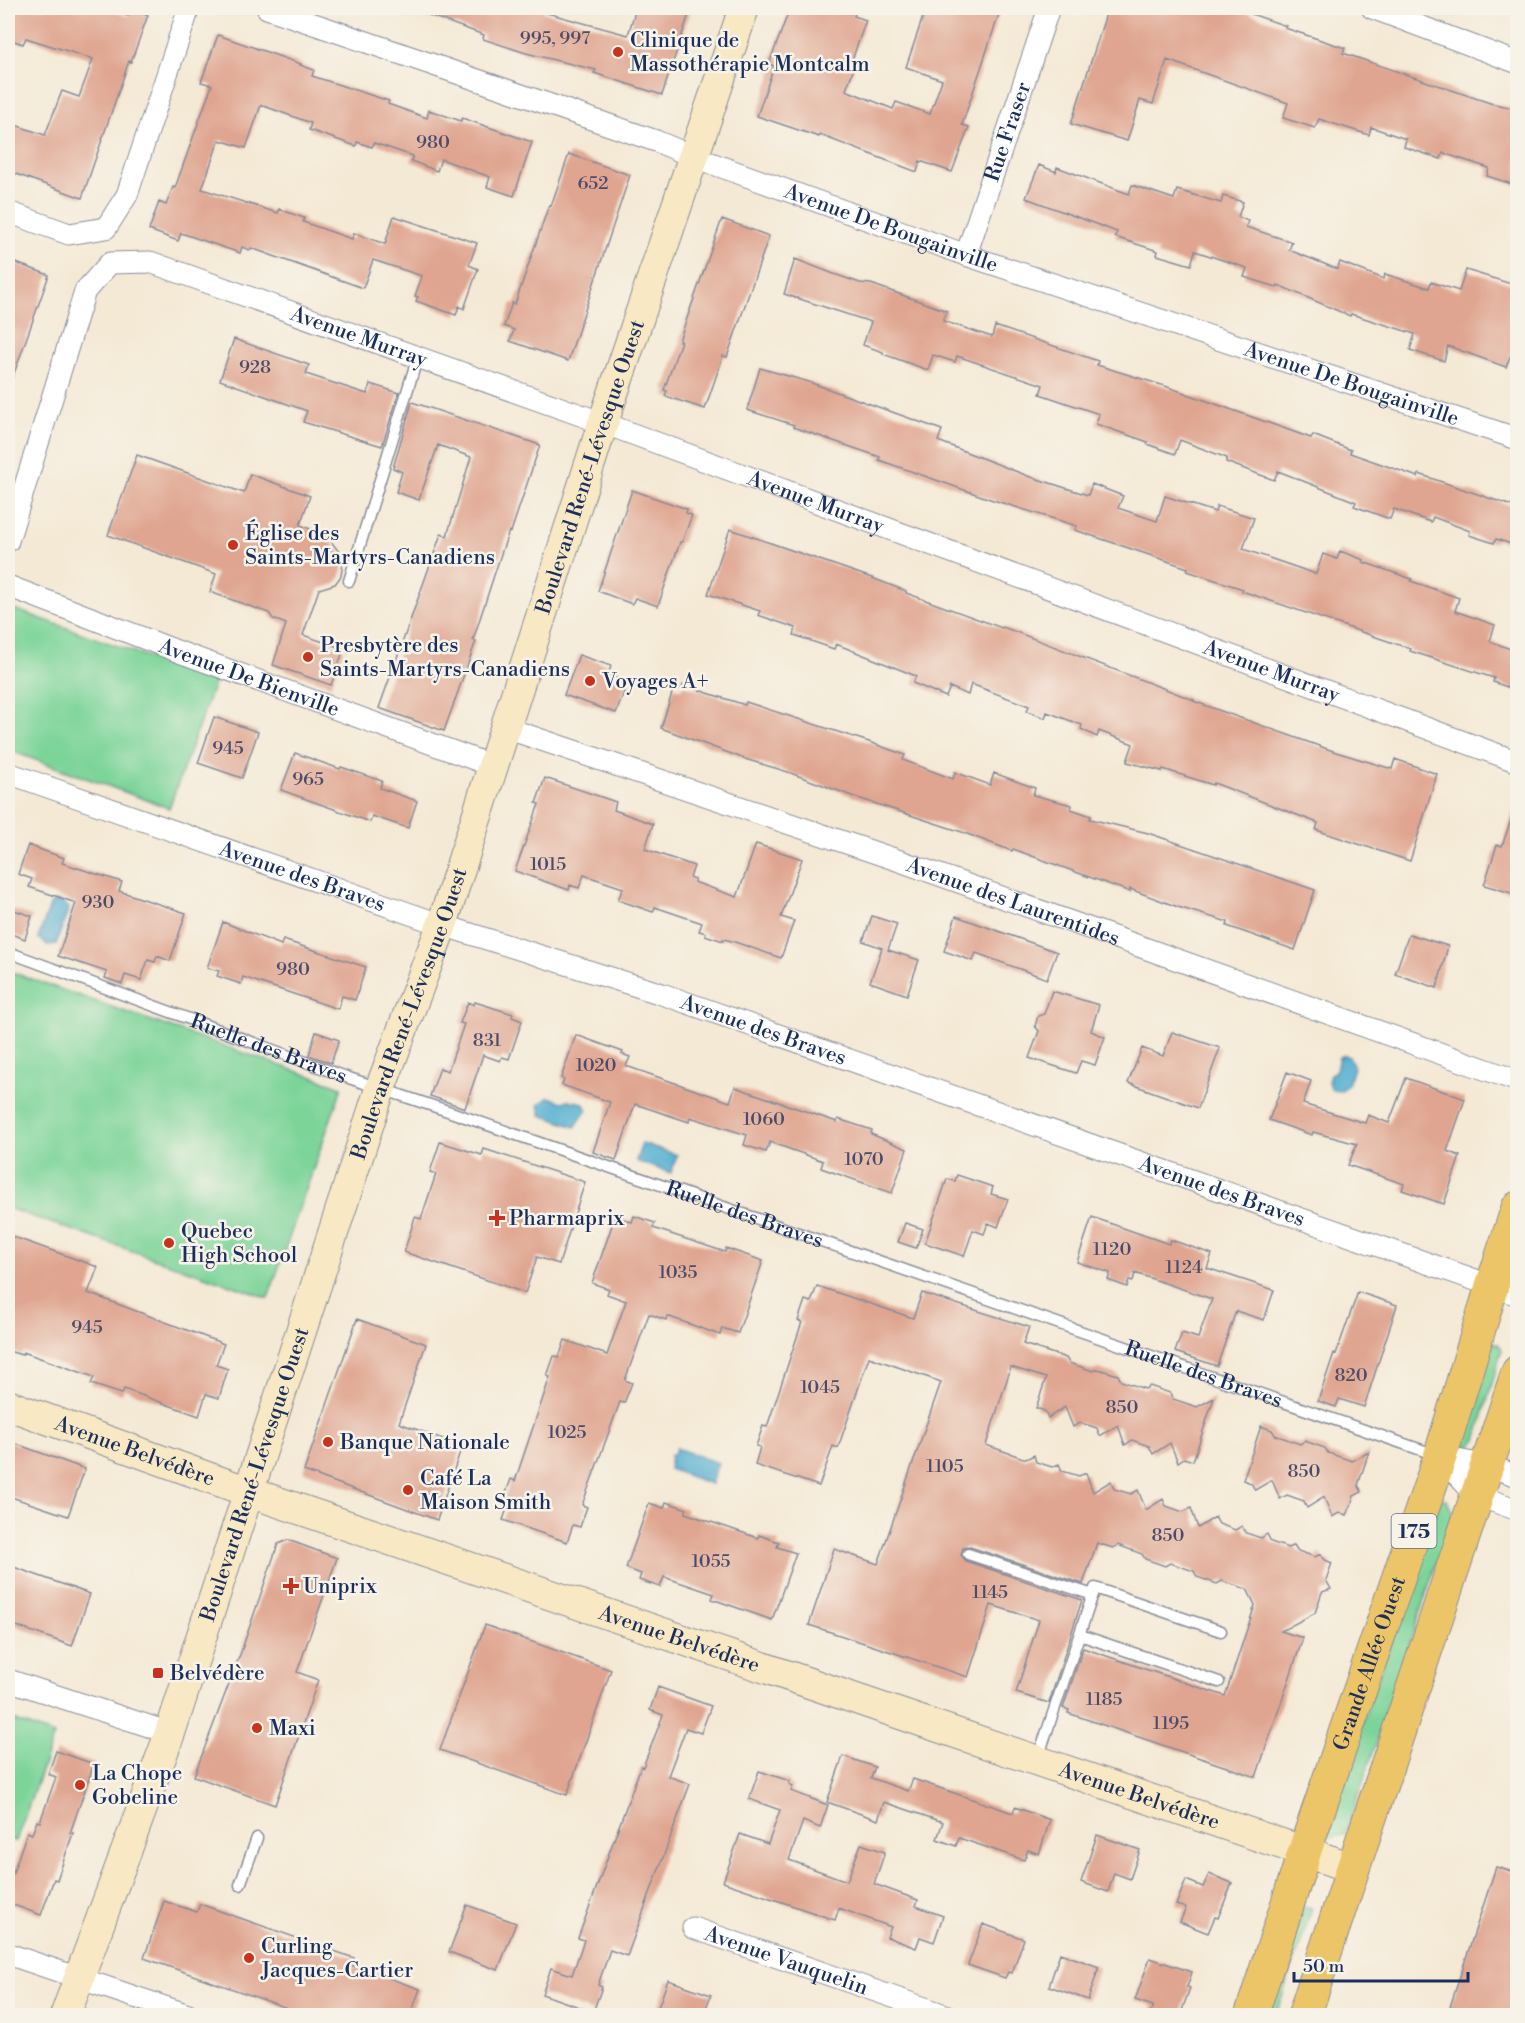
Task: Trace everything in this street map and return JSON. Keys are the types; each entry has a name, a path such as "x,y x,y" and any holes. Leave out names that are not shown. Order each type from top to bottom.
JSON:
{"main road":[{"name":"Boulevard René-Lévesque Ouest","path":"65,2016 170,1733 380,1089 442,925 603,423 744,8"},
{"name":"Grande Allée Ouest","path":"1251,2016 1440,1457 1505,1290 1518,1208"},
{"name":"175","path":"1304,2016 1485,1465 1518,1372"},
{"name":"Avenue Belvédère","path":"8,1405 249,1492 1352,1868"}],"street":[{"path":"8,213 69,234 106,228 127,195 189,8"},
{"name":"Avenue De Bougainville","path":"267,8 656,141 694,157 966,255 1518,439"},
{"name":"Rue Fraser","path":"966,255 1049,8"},
{"path":"1372,8 1518,63"},
{"name":"Avenue Murray","path":"8,541 85,291 110,263 150,262 603,423 1518,762"},
{"name":"Avenue De Bienville","path":"8,586 193,657 493,766"},
{"name":"Avenue des Laurentides","path":"506,728 900,861 1518,1081"},
{"name":"Avenue des Braves","path":"8,773 442,925 662,994 1505,1290"},
{"path":"1440,1457 1476,1496 1518,1509"},
{"name":"Ruelle des Braves","path":"1440,1457 1485,1465 1518,1476"},
{"path":"8,1680 170,1733"},
{"name":"Avenue Vauquelin","path":"693,1928 948,2016"},
{"path":"8,1953 191,2016"}],"lane":[{"path":"349,581 418,356"},
{"name":"Ruelle des Braves","path":"8,952 380,1089 1440,1457"},
{"path":"968,1554 1093,1594"},
{"path":"1037,1761 1095,1588 1221,1631"},
{"path":"1080,1635 1219,1682"},
{"path":"240,1885 257,1838"}],"green space":[{"path":"14,609 215,681 169,808 8,750 8,628"},
{"path":"8,971 342,1087 268,1298 8,1208"},
{"path":"1492,1342 1498,1344 1502,1349 1476,1440 1472,1445 1465,1447 1458,1443"},
{"path":"1440,1499 1447,1500 1453,1514 1347,1830 1343,1835 1330,1837 1324,1832"},
{"path":"8,1718 54,1735 16,1841 8,1839"},
{"path":"1303,1907 1312,1909 1276,2015 1268,2016"}],"water":[{"path":"57,901 69,908 56,944 47,945 38,938 51,903"},
{"path":"1344,1055 1349,1057 1354,1068 1348,1084 1341,1091 1332,1090 1328,1082 1330,1075 1336,1070 1339,1057"},
{"path":"549,1097 562,1102 569,1100 583,1103 587,1110 575,1127 541,1115 539,1104"},
{"path":"642,1143 677,1155 671,1173 636,1161"},
{"path":"676,1448 718,1463 711,1484 669,1469 671,1455 674,1454"}],"building":[{"path":"8,8 103,8 128,16 131,9 148,15 131,62 129,61 82,198 8,171 8,136 12,124 45,135 62,91 79,97 93,59 26,38 23,44 8,39"},
{"path":"414,8 544,8 543,12 628,35 636,8 691,8 662,95 594,73 596,70 526,53 483,39 484,35 414,10"},
{"path":"790,8 857,8 854,16 866,20 850,66 854,68 846,90 893,109 896,102 930,114 942,80 906,67 926,8 1001,8 962,125 969,127 952,172 920,161 917,172 820,135 819,137 757,116 774,66 769,64"},
{"path":"1108,8 1234,8 1345,48 1343,53 1490,103 1518,109 1518,186 1487,176 1489,168 1443,153 1441,159 1404,147 1406,139 1371,127 1369,135 1319,119 1315,128 1283,118 1288,103 1167,60 1153,104 1140,100 1127,141 1071,124"},
{"path":"218,35 301,64 314,70 312,76 389,101 388,104 427,118 429,110 461,121 462,118 532,142 514,196 487,187 490,177 441,159 437,171 411,161 413,156 374,143 372,147 357,142 356,146 309,130 311,123 261,105 246,148 219,140 202,189 278,213 279,209 304,218 303,222 352,239 354,233 385,244 394,216 477,243 469,265 478,269 464,309 459,306 456,315 416,301 418,297 415,296 422,276 373,260 363,288 251,248 250,250 242,247 240,253 181,233 178,241 149,230 159,202 166,205 173,187 175,188 212,85 201,82"},
{"path":"569,154 630,175 568,361 510,341 514,330 504,326 512,303 515,304"},
{"path":"1039,165 1056,172 1057,167 1129,194 1132,185 1174,199 1177,190 1221,203 1223,196 1243,202 1238,217 1248,221 1246,227 1292,242 1289,250 1337,269 1340,262 1384,279 1385,274 1429,288 1431,282 1459,291 1466,270 1518,286 1518,336 1506,367 1448,346 1444,361 1410,350 1415,334 1351,314 1350,316 1278,285 1277,287 1244,277 1247,268 1195,251 1191,265 1157,255 1158,251 1115,237 1117,232 1026,198"},
{"path":"722,219 769,236 727,357 723,356 705,409 665,396 667,391 664,390"},
{"path":"795,259 947,311 943,321 992,337 995,326 1098,361 1097,365 1168,387 1311,438 1313,435 1351,450 1350,453 1418,477 1419,474 1518,508 1518,534 1514,545 1496,539 1494,543 1469,535 1470,531 1433,517 1431,522 1394,509 1390,519 1354,506 1356,502 1278,471 1274,480 1226,462 1227,458 1180,440 1175,454 1096,424 1099,414 1040,394 1043,385 957,356 955,362 933,355 928,370 883,354 883,352 863,345 871,322 784,294"},
{"path":"8,260 49,275 10,385 8,384"},
{"path":"234,339 309,365 306,374 367,394 370,384 399,393 382,446 303,422 307,411 220,380"},
{"path":"760,368 809,382 942,430 938,441 1028,476 1088,495 1092,484 1123,496 1118,508 1157,521 1165,496 1215,512 1217,506 1254,518 1243,549 1316,574 1323,554 1337,559 1340,551 1364,560 1363,562 1412,579 1411,581 1459,598 1455,611 1495,625 1490,641 1518,652 1518,691 1493,682 1494,678 1410,651 1411,649 1187,571 1188,568 1075,530 1077,526 993,500 879,460 880,457 747,410"},
{"path":"412,402 540,445 511,532 509,531 502,551 473,640 476,641 444,731 379,708 441,534 447,536 471,457 438,445 419,500 396,492 402,472 393,468"},
{"name":"Église des Saints-Martyrs-Canadiens","path":"137,455 244,493 250,474 310,496 300,525 326,535 340,553 343,562 341,576 335,584 319,589 303,635 344,649 331,685 273,665 286,624 273,619 269,613 210,592 216,574 108,535"},
{"path":"632,490 687,509 686,513 692,515 658,606 635,598 632,604 598,591"},
{"path":"730,529 872,578 906,591 906,593 1003,627 1193,701 1336,752 1392,769 1395,759 1437,774 1410,861 1316,830 1318,823 1214,783 1213,785 1163,769 1162,771 1127,762 1133,744 1099,731 1097,737 1081,729 1082,725 1047,712 1045,718 1027,711 1029,706 971,684 968,695 950,687 946,697 913,683 916,676 836,644 834,649 794,635 796,628 758,615 760,611 708,594"},
{"path":"579,655 611,666 608,675 628,682 616,713 564,695"},
{"path":"683,685 745,705 746,702 869,742 905,755 903,760 953,779 955,772 990,785 994,773 1035,788 1033,795 1072,805 1071,809 1091,816 1090,819 1148,833 1315,890 1295,950 1227,926 1228,922 1130,889 1130,892 1013,849 1012,851 852,796 661,728 674,687 682,689"},
{"path":"214,717 258,732 242,778 198,763"},
{"path":"295,753 382,781 380,788 417,801 408,828 372,816 370,822 281,790"},
{"path":"545,778 616,802 614,810 653,824 645,849 694,866 690,878 695,879 694,882 737,897 756,844 802,859 781,917 794,921 781,958 732,941 723,939 723,941 705,935 706,933 699,931 702,923 655,907 653,912 618,900 623,888 584,875 579,888 570,885 569,890 515,871 539,804 536,803"},
{"path":"1514,811 1518,811 1518,895 1484,885 1497,845 1502,846"},
{"path":"28,845 64,858 62,863 122,882 119,891 186,913 170,961 157,956 155,962 148,960 141,980 125,975 122,984 105,978 107,972 58,956 76,903 29,887 32,879 18,874"},
{"path":"8,908 32,916 25,939 8,933"},
{"path":"872,916 897,924 888,950 919,960 907,995 870,982 882,948 863,941"},
{"path":"956,916 1057,952 1047,979 976,953 973,961 944,951"},
{"path":"223,922 281,945 283,940 366,967 355,1000 342,996 338,1009 243,977 241,984 217,976 219,971 207,968"},
{"path":"1409,934 1448,946 1437,988 1395,974"},
{"path":"1052,991 1099,1005 1091,1031 1105,1037 1095,1065 1081,1061 1076,1073 1029,1058 1039,1031 1035,1026 1038,1016 1044,1014"},
{"path":"468,1002 474,1005 475,1002 513,1014 512,1017 522,1021 509,1059 502,1057 500,1061 483,1055 465,1108 430,1096 440,1068 448,1071 464,1024 460,1023"},
{"path":"316,1032 339,1040 331,1063 309,1055"},
{"path":"1172,1032 1220,1048 1198,1108 1128,1083 1142,1048 1163,1056"},
{"path":"576,1035 623,1052 622,1054 630,1057 626,1066 730,1102 735,1087 837,1122 838,1119 872,1130 871,1134 907,1149 892,1193 821,1168 823,1161 770,1142 766,1152 744,1145 747,1135 690,1117 689,1122 635,1104 616,1160 593,1152 610,1102 562,1085 564,1080 561,1078"},
{"path":"1287,1072 1311,1081 1303,1104 1365,1123 1368,1115 1389,1123 1406,1078 1465,1099 1447,1151 1460,1156 1444,1204 1402,1190 1404,1184 1348,1165 1357,1144 1313,1132 1312,1135 1269,1120"},
{"name":"Pharmaprix","path":"440,1142 482,1155 484,1149 585,1182 559,1264 537,1257 525,1293 404,1252 415,1217 421,1219 436,1174 430,1172"},
{"path":"957,1175 993,1187 991,1194 1008,1199 998,1227 988,1223 984,1234 973,1230 964,1256 925,1243 947,1179 955,1181"},
{"path":"634,1216 655,1223 653,1228 725,1252 726,1248 763,1261 738,1333 722,1328 720,1335 667,1316 666,1320 649,1314 625,1380 632,1383 624,1403 620,1402 582,1505 587,1507 580,1527 573,1525 567,1542 503,1520 509,1503 503,1501 511,1479 515,1481 550,1377 547,1376 554,1356 559,1357 565,1340 607,1355 626,1301 607,1294 609,1289 592,1283 615,1217 632,1222"},
{"path":"1092,1217 1169,1244 1171,1240 1212,1254 1207,1268 1274,1290 1264,1320 1236,1311 1217,1366 1175,1352 1182,1333 1198,1338 1212,1299 1135,1273 1133,1281 1129,1280 1127,1287 1108,1280 1110,1273 1077,1262"},
{"path":"905,1223 923,1229 916,1248 898,1242"},
{"path":"8,1235 98,1267 88,1293 224,1344 216,1365 228,1369 219,1398 206,1394 199,1416 124,1389 122,1394 91,1384 94,1377 23,1352 22,1355 8,1351"},
{"path":"817,1286 913,1318 922,1293 1029,1327 1023,1344 1066,1358 1069,1363 1093,1371 1098,1369 1118,1375 1121,1381 1145,1389 1150,1386 1170,1393 1173,1399 1197,1407 1214,1398 1193,1461 1184,1458 1178,1462 1170,1443 1153,1454 1149,1446 1132,1440 1125,1445 1118,1425 1100,1436 1097,1428 1088,1425 1080,1423 1073,1427 1065,1407 1048,1418 1045,1411 1036,1408 1046,1378 1011,1367 986,1445 1026,1459 1034,1455 1036,1462 1052,1467 1059,1464 1062,1471 1079,1476 1086,1473 1093,1492 1111,1481 1114,1489 1131,1494 1138,1490 1146,1510 1163,1499 1166,1506 1183,1512 1191,1508 1198,1528 1215,1517 1219,1524 1235,1530 1242,1526 1246,1533 1261,1538 1267,1534 1271,1542 1288,1548 1294,1545 1298,1551 1315,1557 1321,1554 1325,1560 1332,1563 1326,1580 1331,1589 1322,1592 1315,1613 1281,1631 1303,1638 1256,1777 1068,1713 1069,1710 1063,1708 1083,1648 1225,1696 1255,1605 1247,1589 1222,1581 1217,1584 1197,1577 1194,1571 1170,1563 1165,1566 1118,1545 1113,1548 1097,1543 1083,1584 970,1547 963,1548 961,1555 966,1561 1082,1600 1049,1703 1016,1693 1039,1620 991,1605 968,1677 809,1625 834,1549 878,1564 941,1382 869,1357 838,1448 833,1446 819,1486 755,1465 760,1447 756,1446 763,1426 767,1427 802,1322 798,1321 805,1300 811,1302"},
{"path":"1358,1292 1397,1305 1364,1407 1339,1399 1336,1407 1318,1401"},
{"path":"357,1319 426,1344 399,1423 462,1446 437,1520 304,1471"},
{"path":"1261,1426 1272,1430 1275,1435 1300,1444 1305,1441 1325,1448 1328,1453 1352,1461 1369,1452 1358,1485 1362,1492 1354,1496 1347,1515 1339,1513 1332,1517 1324,1497 1307,1508 1304,1501 1287,1495 1280,1499 1272,1480 1255,1490 1251,1483 1243,1480"},
{"path":"8,1441 85,1469 68,1516 8,1496"},
{"path":"666,1502 687,1509 685,1513 758,1538 759,1535 779,1542 777,1547 796,1553 772,1620 712,1599 714,1594 664,1577 660,1587 639,1580 641,1574 626,1568 649,1503 664,1508"},
{"name":"Maxi","path":"288,1540 337,1558 297,1672 318,1680 275,1805 194,1776 241,1652 278,1544"},
{"path":"8,1565 90,1594 72,1646 8,1623"},
{"path":"485,1625 611,1670 567,1795 440,1750"},
{"path":"658,1687 711,1706 701,1733 686,1728 668,1776 690,1784 627,1956 610,1950 598,1985 602,1987 593,2012 542,1994 551,1968 572,1975 584,1940 578,1938 641,1766 643,1767 663,1715 650,1710"},
{"path":"56,1751 94,1764 70,1833 73,1833 57,1880 54,1879 41,1915 8,1903 8,1874 12,1876 27,1832 32,1834 37,1821 40,1822 56,1777 48,1774"},
{"path":"843,1756 875,1767 871,1778 908,1791 913,1779 1013,1813 1015,1807 1050,1820 1039,1854 1028,1850 1024,1860 959,1838 956,1846 937,1839 943,1822 884,1802 878,1820 827,1802"},
{"path":"759,1771 790,1781 789,1784 793,1786 791,1791 828,1805 820,1828 803,1821 789,1860 847,1881 861,1844 885,1852 874,1884 918,1900 916,1906 943,1916 934,1942 920,1937 916,1948 887,1937 891,1927 839,1908 835,1920 723,1882 740,1834 768,1844 780,1810 749,1799"},
{"path":"1097,1835 1140,1850 1130,1879 1114,1873 1108,1892 1081,1882"},
{"path":"1496,1867 1518,1873 1518,2016 1447,2016"},
{"path":"1209,1874 1232,1883 1218,1918 1215,1917 1208,1933 1180,1922 1186,1908 1176,1905 1186,1880 1203,1887"},
{"name":"Curling Jacques-Cartier","path":"164,1901 197,1912 200,1904 354,1958 351,1965 420,1989 410,2016 310,2016 144,1958"},
{"path":"467,1905 516,1923 498,1970 449,1952"},
{"path":"983,1924 1024,1939 1012,1973 1008,1972 1005,1978 968,1965"},
{"path":"1060,1953 1099,1967 1088,2000 1049,1986"},
{"path":"1150,1958 1192,1972 1187,1987 1190,1988 1180,2016 1149,2016 1153,2006 1135,2000"},
{"path":"668,1980 711,1995 703,2016 655,2016"}],"place":[{"name":"Clinique de Massothérapie Montcalm","path":"618,52"},
{"name":"Église des Saints-Martyrs-Canadiens","path":"233,545"},
{"name":"Presbytère des Saints-Martyrs-Canadiens","path":"308,657"},
{"name":"Voyages A+","path":"590,681"},
{"name":"Pharmaprix","path":"497,1218"},
{"name":"Quebec High School","path":"169,1243"},
{"name":"Banque Nationale","path":"328,1442"},
{"name":"Café La Maison Smith","path":"408,1490"},
{"name":"Uniprix","path":"291,1586"},
{"name":"Belvédère","path":"158,1673"},
{"name":"Maxi","path":"257,1728"},
{"name":"La Chope Gobeline","path":"80,1785"},
{"name":"Curling Jacques-Cartier","path":"249,1958"}]}
